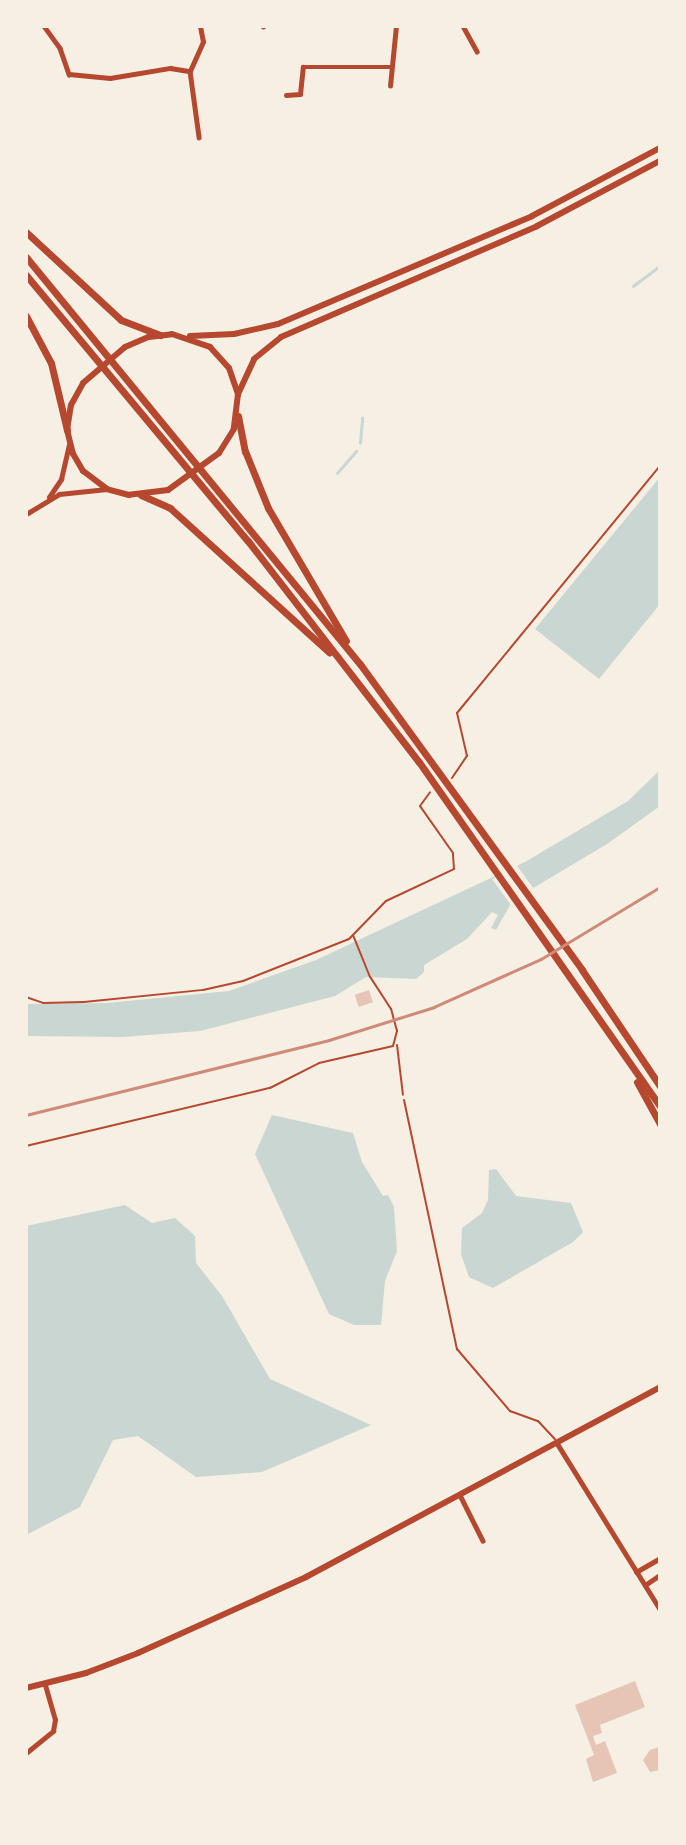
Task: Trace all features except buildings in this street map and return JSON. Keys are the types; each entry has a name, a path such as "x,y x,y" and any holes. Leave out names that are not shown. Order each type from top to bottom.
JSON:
{"highway":[{"path":"26,232 121,320 160,335"},
{"path":"26,257 153,406 360,664 582,970 660,1084"},
{"path":"26,275 135,402 419,762 660,1106"},
{"path":"26,317 51,363 67,430"},
{"path":"238,416 245,451 268,508 360,664"},
{"path":"141,495 170,508 345,667"},
{"path":"630,1065 660,1124"}],"main road":[{"path":"660,148 533,216 278,324 234,334 160,335 138,340 83,383 71,405 67,430 69,444 83,471 107,489 141,495 169,490 219,453 238,416 238,394 254,359 281,337 537,226 660,161"},
{"path":"185,336 220,357 238,394"},
{"path":"26,1688 45,1685 138,1653 256,1600 460,1495 660,1387"}],"street":[{"path":"44,26 74,76 88,73 110,78 170,68 190,71"},
{"path":"200,26 203,42 190,71 200,137"},
{"path":"390,86 396,26"},
{"path":"463,26 477,51"},
{"path":"286,95 300,94 303,67 391,67"},
{"path":"47,499 61,479 69,444"},
{"path":"26,514 47,499 74,490 107,489"},
{"path":"557,1443 660,1609"},
{"path":"460,1495 483,1541"},
{"path":"636,1572 660,1558"},
{"path":"645,1585 660,1575"},
{"path":"26,1753 52,1731 55,1720 45,1685"}],"lane":[{"path":"404,1100 457,1349 510,1411 538,1421 557,1443"}],"path":[{"path":"457,713 660,466"},
{"path":"26,997 43,1003 85,1002 204,990 243,981 352,935 386,901 451,872 456,861"},
{"path":"352,935 395,1024 404,1100"},
{"path":"26,1146 270,1088 319,1063 397,1043"}],"shaded area":[{"path":"660,477 660,604 599,679 535,629"},
{"path":"660,770 660,806 607,844 513,900 496,930 491,928 498,915 492,912 467,939 424,965 424,972 416,979 366,977 335,996 200,1031 123,1037 26,1036 26,1004 107,1003 229,991 316,960 525,862 628,801"},
{"path":"272,1115 353,1133 362,1162 383,1196 388,1195 394,1207 397,1251 385,1281 381,1325 354,1325 329,1314 255,1154"},
{"path":"496,1169 516,1196 571,1203 583,1232 573,1242 493,1288 469,1277 461,1254 462,1228 482,1213 488,1200 489,1170"},
{"path":"125,1205 152,1223 175,1218 195,1236 196,1263 222,1296 270,1379 371,1425 262,1472 196,1477 138,1436 113,1440 80,1507 26,1535 26,1226"}],"pier":[{"path":"515,863 535,891 512,907 492,879"}],"waterway":[{"path":"633,286 660,266"},
{"path":"360,443 362,418"},
{"path":"337,473 356,451"}],"railway":[{"path":"26,1115 329,1040 434,1007 541,959 660,887"}]}
